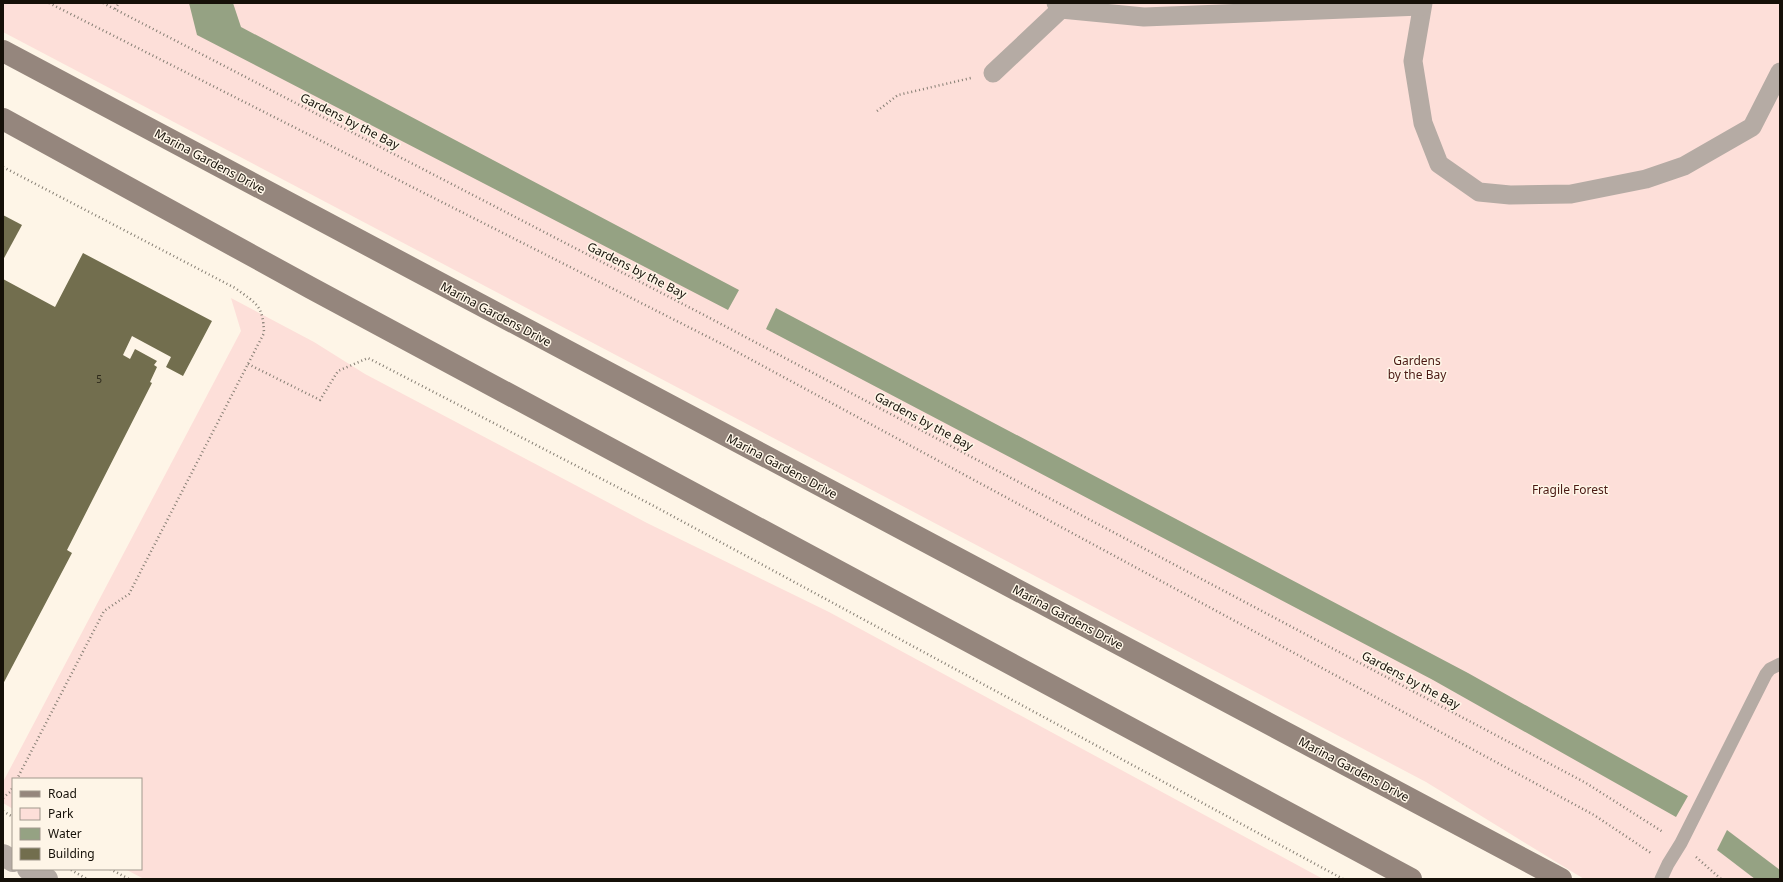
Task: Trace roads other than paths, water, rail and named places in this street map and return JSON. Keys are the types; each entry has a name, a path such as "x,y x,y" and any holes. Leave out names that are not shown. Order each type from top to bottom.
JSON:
{"main road":[{"name":"Marina Gardens Drive","path":"3,51 1561,879"},
{"path":"3,119 318,292 1410,879"}],"street":[{"path":"993,73 1058,6 1144,17 1422,4 1413,61 1424,123 1439,164 1479,192 1510,195 1571,194 1646,179 1684,166 1752,127 1780,72"},
{"path":"3,855 12,860"},
{"path":"30,870 47,879"}],"lane":[{"path":"1661,879 1681,843 1766,674 1770,669 1780,664"}],"water":[{"path":"189,3 233,3 241,27 739,290 728,310 197,35"},
{"path":"776,308 1468,673 1688,796 1676,817 1433,680 766,329"},
{"path":"1727,830 1780,870 1780,879 1755,879 1717,850"}],"park label":[{"name":"Gardens by the Bay","path":"1417,367"},
{"name":"Fragile Forest","path":"1570,489"}]}
